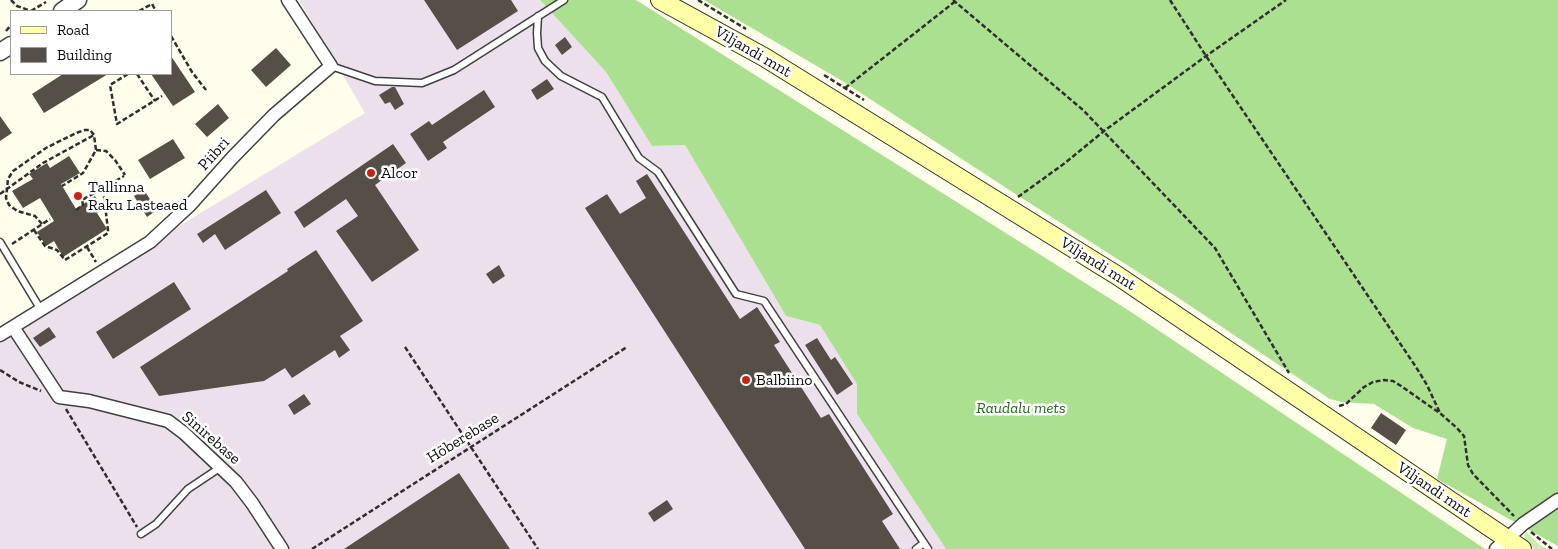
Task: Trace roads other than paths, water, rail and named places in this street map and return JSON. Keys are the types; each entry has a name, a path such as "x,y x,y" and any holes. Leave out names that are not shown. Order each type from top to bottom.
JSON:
{"main road":[{"name":"Viljandi mnt","path":"660,0 764,57 1118,276 1501,544 1522,549"}],"street":[{"path":"63,10 78,0"},
{"path":"288,0 331,66"},
{"name":"Piibri","path":"0,335 150,242 190,205 275,114 331,66"},
{"name":"Sinirebase","path":"13,327 59,397 89,401 168,421 184,433 236,482 282,549"},
{"path":"1501,544 1523,524 1558,500"}],"lane":[{"path":"331,66 375,80 422,83 454,70 564,0"},
{"path":"538,16 536,33 538,48 545,60 560,76 602,97 639,158 658,172 736,294 764,301 926,546 916,549"},
{"path":"0,242 41,310"},
{"path":"141,534 156,524 188,489 221,467"}],"place":[{"name":"Alcor","path":"371,173"},
{"name":"Tallinna Raku Lasteaed","path":"78,196"},
{"name":"Balbiino","path":"746,380"}],"park label":[{"name":"Raudalu mets","path":"1021,408"}]}
